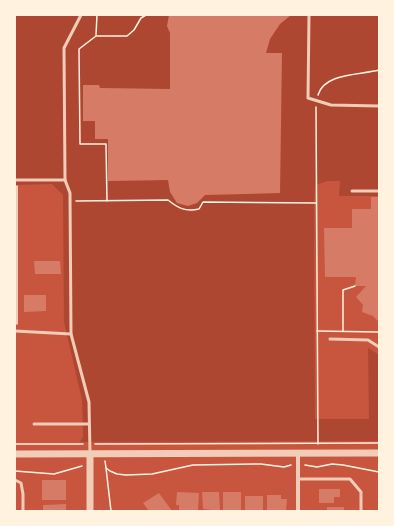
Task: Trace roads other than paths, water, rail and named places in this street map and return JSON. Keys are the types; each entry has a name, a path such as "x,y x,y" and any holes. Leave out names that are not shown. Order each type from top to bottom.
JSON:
{"street":[{"path":"298,453 298,511"},
{"path":"15,454 379,453"},
{"path":"90,454 90,511"}],"lane":[{"path":"81,15 64,48 65,180 70,193 71,334 89,402 90,454"},
{"path":"309,15 308,98 331,105 379,106"},
{"path":"16,180 65,180"},
{"path":"352,191 379,191"},
{"path":"16,331 71,334"},
{"path":"330,339 368,340 379,347"},
{"path":"34,424 89,424"},
{"path":"298,480 350,479 361,492 361,511"},
{"path":"15,480 21,483 23,494 23,511"}]}
